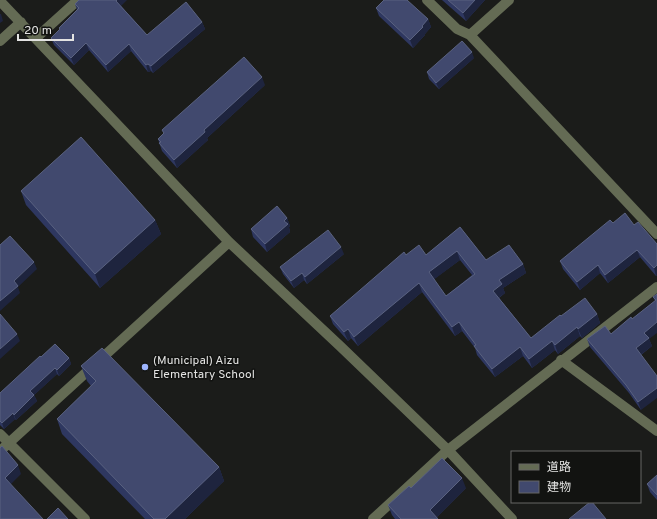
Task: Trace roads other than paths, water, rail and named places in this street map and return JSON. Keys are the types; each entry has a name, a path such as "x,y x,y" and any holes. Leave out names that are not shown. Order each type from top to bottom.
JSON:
{"street":[{"path":"36,38 78,0"},
{"path":"427,0 457,29 470,35 657,234"},
{"path":"470,35 509,0"},
{"path":"0,1 229,242 448,450 512,519"},
{"path":"0,41 21,22"},
{"path":"0,451 229,242"},
{"path":"373,519 448,450 561,360 657,287"},
{"path":"561,360 657,431"},
{"path":"0,434 85,519"}],"place":[{"name":"(Municipal) Aizu Elementary School","path":"145,367"}]}
